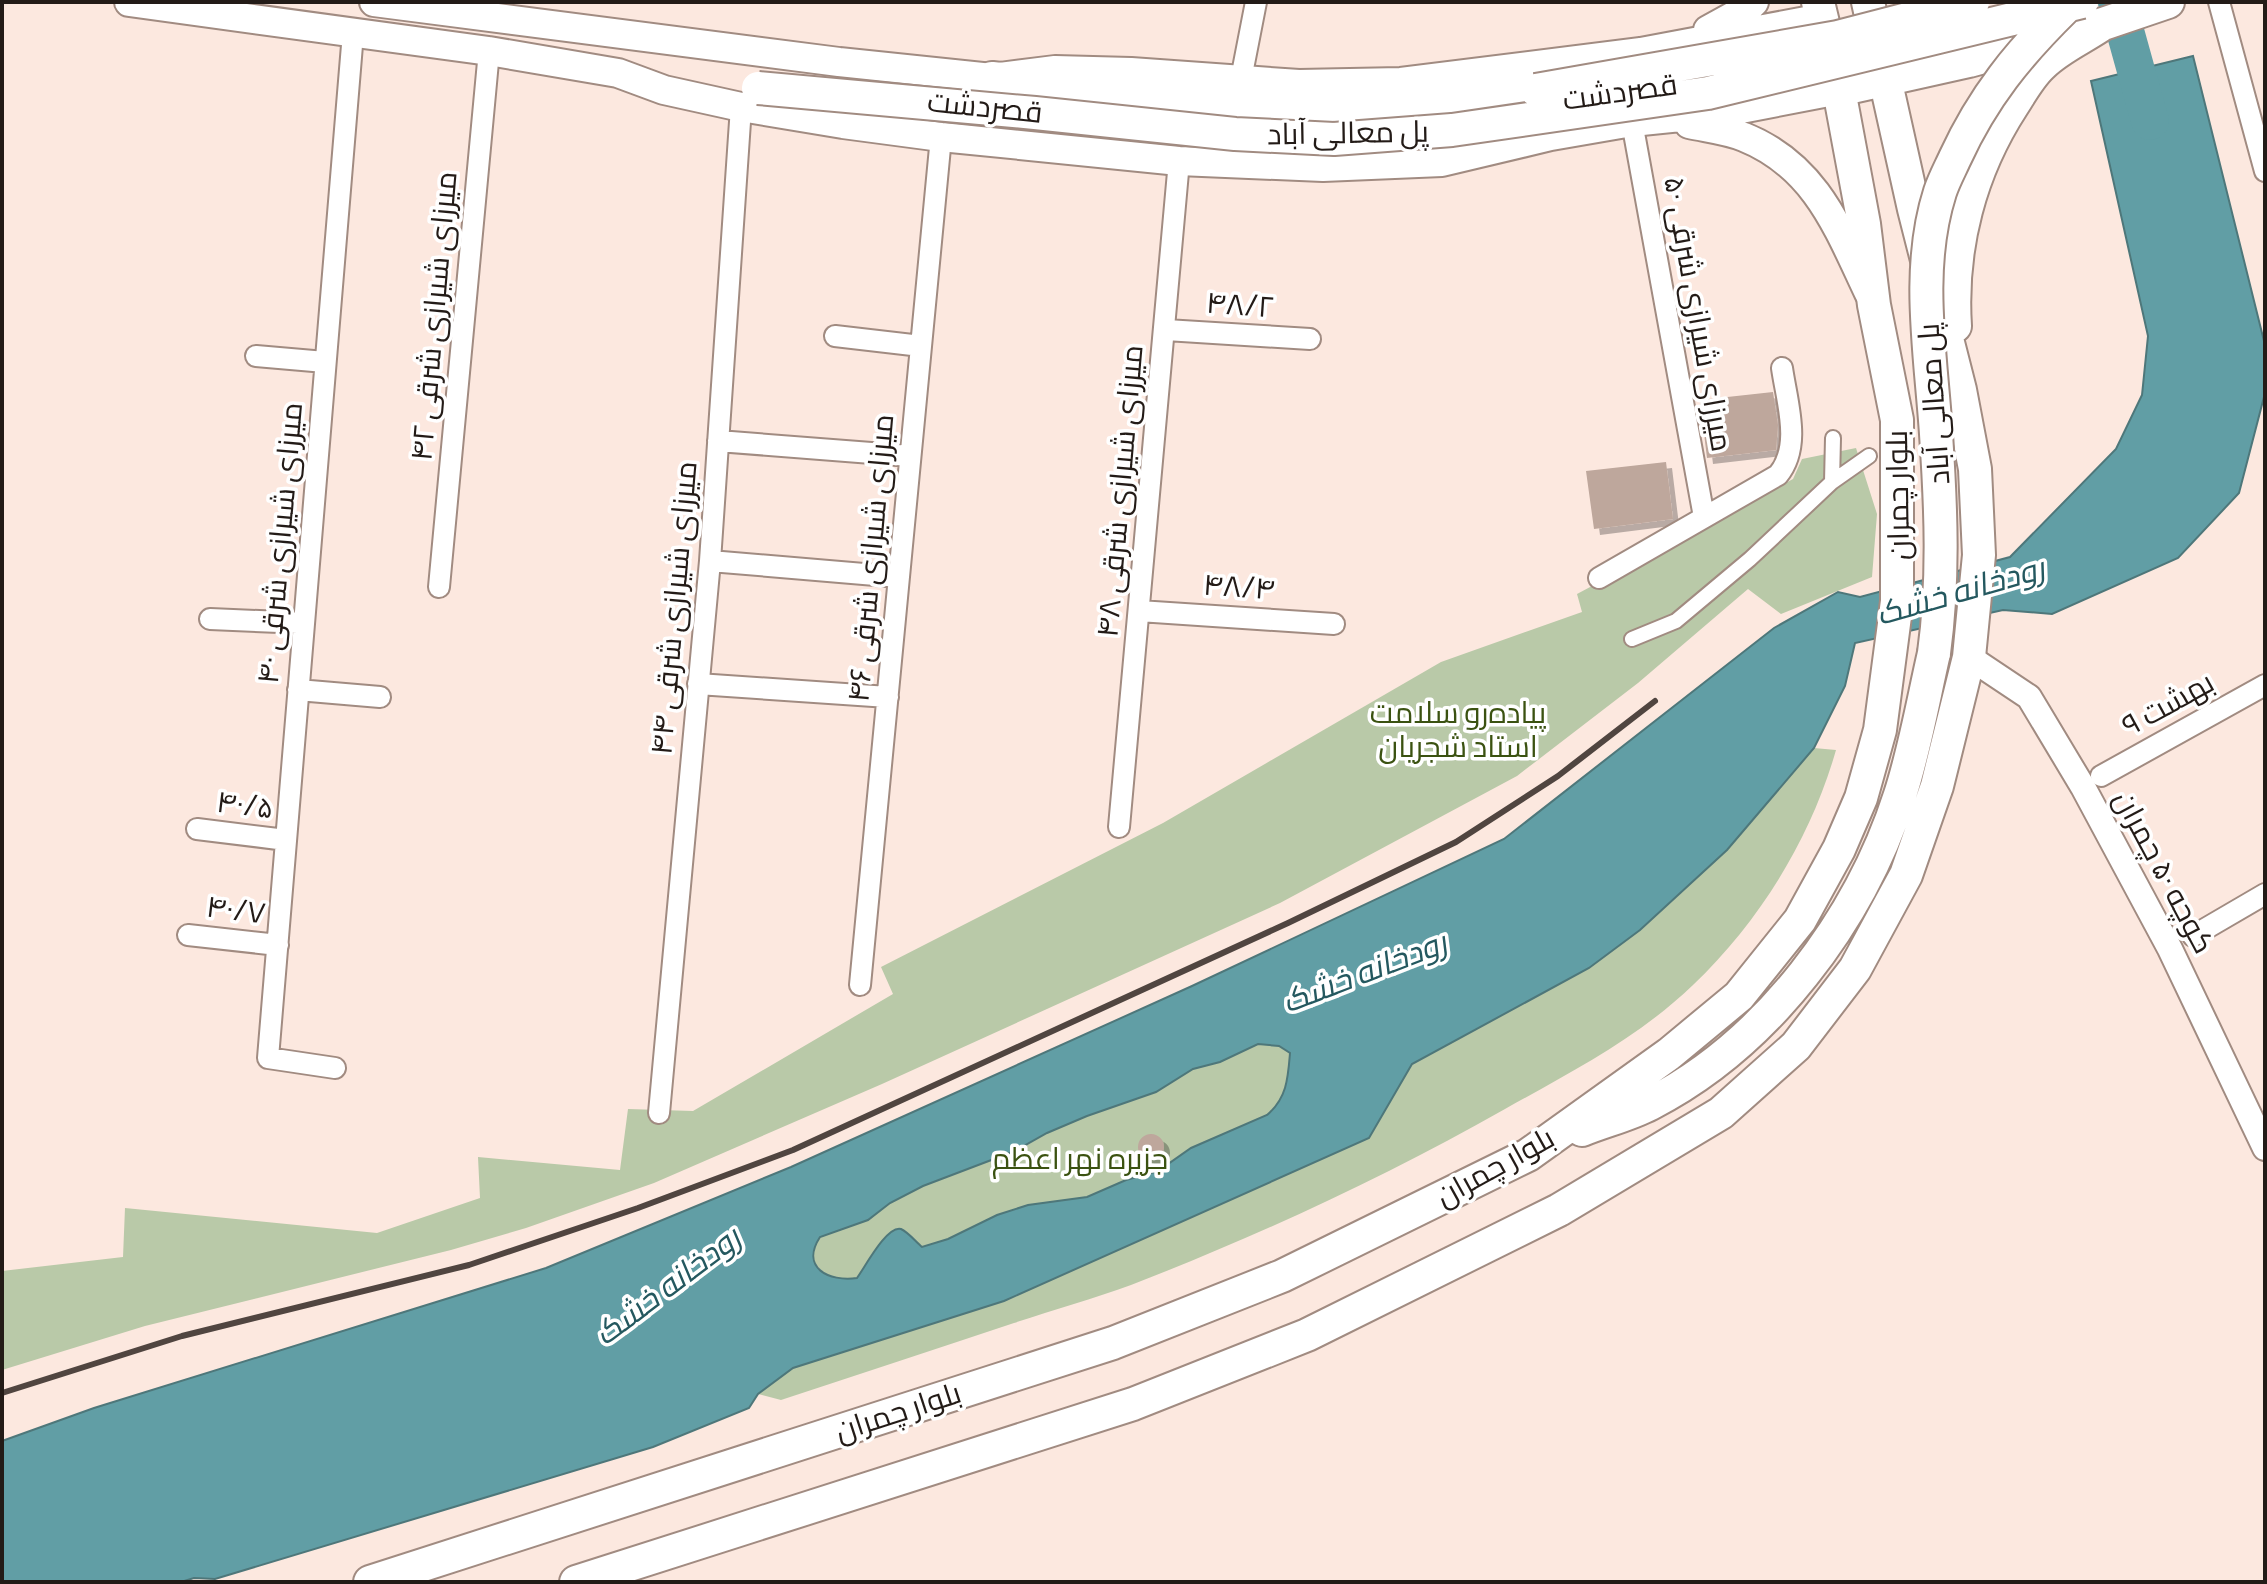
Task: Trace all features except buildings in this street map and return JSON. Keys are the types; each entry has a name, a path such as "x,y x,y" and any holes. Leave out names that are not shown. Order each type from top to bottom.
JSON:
{"main road":[{"path":"129,2 489,51"},
{"name":"قصردشت","path":"374,2 839,62 992,78 1055,70 1299,84 1401,82 1641,52 1763,31 1820,10"},
{"path":"1682,43 1739,14 1754,2"},
{"path":"1937,2 1946,34 1969,61"},
{"name":"پل معالی آباد","path":"992,78 1238,106 1376,105 1536,90 1838,37 1973,2"},
{"path":"1839,90 1969,61 2084,20 2165,4"},
{"path":"1820,10 1869,6"},
{"name":"بلوار چمران","path":"576,1582 1133,1404 1307,1335 1559,1210 1721,1113 1796,1046 1855,969 1906,875 1937,786 1969,657 1979,555 1975,469 1960,390 1914,209 1869,6"},
{"name":"بلوار چمران","path":"370,1582 1113,1343 1282,1276 1528,1155 1669,1054 1739,996 1800,920 1839,849 1861,798 1880,730 1894,639 1899,573 1897,420 1874,305 1864,224 1839,90 1820,10"},
{"name":"پل معالی آباد","path":"489,51 749,98 1035,113 1235,134 1334,139 1452,130 1708,93 2084,20"},
{"name":"پل معالی آباد","path":"1541,1144 1649,1105 1699,1074 1755,1031 1800,981 1873,865 1900,796 1934,653 1939,605 1942,538 1928,332 1930,236 1940,191 1969,128 2015,60 2084,20"},
{"name":"بلوار چمران","path":"1960,390 1954,306 1961,223 1972,184 1989,145 2029,80 2041,65 2063,48 2084,20"},
{"path":"1661,118 1688,106 1772,91 1789,82 1784,54 1763,31"},
{"name":"قصردشت","path":"749,98 941,137 1179,161 1323,167 1442,162 1551,136 1661,118 1720,113 1839,90"},
{"path":"1661,118 1741,136 1770,150 1796,170 1823,200 1874,305"},
{"path":"1864,224 1880,208 1895,203 1914,209"}],"street":[{"path":"1241,79 1256,2"},
{"path":"2219,2 2265,171"},
{"name":"۴۰ میرزای شیرازی شرقی","path":"335,1068 268,1058 353,33"},
{"name":"۴۲ میرزای شیرازی شرقی","path":"439,587 489,51"},
{"name":"۴۴ میرزای شیرازی شرقی","path":"659,1113 749,98"},
{"name":"۵۰ میرزای شیرازی شرقی","path":"1632,122 1704,517"},
{"name":"۴۶ میرزای شیرازی شرقی","path":"860,985 941,137"},
{"name":"۴۸ میرزای شیرازی شرقی","path":"1119,827 1179,161"},
{"name":"۴۸/۲","path":"1166,330 1310,339"},
{"path":"835,336 921,346"},
{"path":"256,356 325,362"},
{"path":"1599,578 1778,475 1787,464 1792,434 1782,368"},
{"path":"1832,482 1833,438"},
{"path":"718,441 910,456"},
{"path":"1632,639 1676,621 1750,559 1832,482 1869,456"},
{"path":"710,561 899,577"},
{"name":"۴۸/۴","path":"1139,611 1334,624"},
{"path":"210,619 304,623"},
{"name":"کوچه ۵۰ چمران","path":"1969,657 2029,697 2083,787 2170,949 2265,1148"},
{"path":"698,684 888,697"},
{"name":"۹ بهشت","path":"2101,776 2265,685"},
{"path":"298,690 380,697"},
{"name":"۴۰/۵","path":"197,829 286,840"},
{"path":"2193,936 2265,894"},
{"name":"۴۰/۷","path":"188,935 278,945"}],"green space":[{"name":"پیاده‌رو سلامت استاد شجریان","path":"1856,448 1877,514 1872,577 1781,614 1748,589 1638,683 1517,776 1280,903 882,1084 654,1183 526,1228 451,1250 145,1326 2,1370 2,1271 123,1257 125,1208 377,1233 480,1198 478,1157 620,1170 628,1109 693,1111 893,994 881,967 1163,823 1441,662 1582,612 1577,594 1793,479 1802,459"},
{"path":"1814,748 1836,750 1813,815 1761,906 1693,985 1650,1022 1603,1053 1460,1134 1368,1181 1179,1266 1102,1295 781,1400 758,1394 793,1368 1004,1301 1369,1138 1412,1064 1589,968 1640,930 1727,850"},
{"name":"جزیره نهر اعظم","path":"1258,1044 1279,1046 1290,1053 1285,1087 1279,1102 1267,1115 1191,1148 1158,1171 1126,1180 1087,1197 1028,1205 997,1215 948,1239 921,1247 902,1229 858,1278 841,1280 826,1276 814,1262 812,1249 820,1236 868,1220 890,1203 923,1186 1015,1151 1087,1116 1156,1092 1193,1069 1220,1062"}],"water":[{"path":"2193,56 2265,345 2265,393 2239,493 2178,558 2052,614 2003,610 1855,643 1845,686 1814,748 1727,850 1640,930 1589,968 1412,1064 1369,1138 1004,1301 793,1368 758,1394 749,1408 653,1447 215,1579 194,1578 181,1582 2,1582 2,1441 94,1408 546,1268 791,1167 1192,986 1504,839 1774,628 1838,592 1860,597 2010,557 2116,449 2142,395 2148,336 2091,81","holes":["1258,1044 1279,1046 1290,1053 1285,1087 1274,1108 1267,1115 1191,1148 1158,1171 1126,1180 1087,1197 1028,1205 922,1247 904,1230 895,1230 883,1240 857,1278 837,1278 820,1271 816,1265 813,1257 820,1237 868,1220 890,1203 923,1186 1015,1151 1087,1116 1156,1092 1193,1069 1220,1062"]}],"waterway":[{"name":"رودخانه خشک","path":"2117,2 2150,121"}],"railway":[{"path":"2,1393 182,1336 469,1265 638,1208 793,1150 1288,923 1456,842 1558,776 1655,701"}]}
